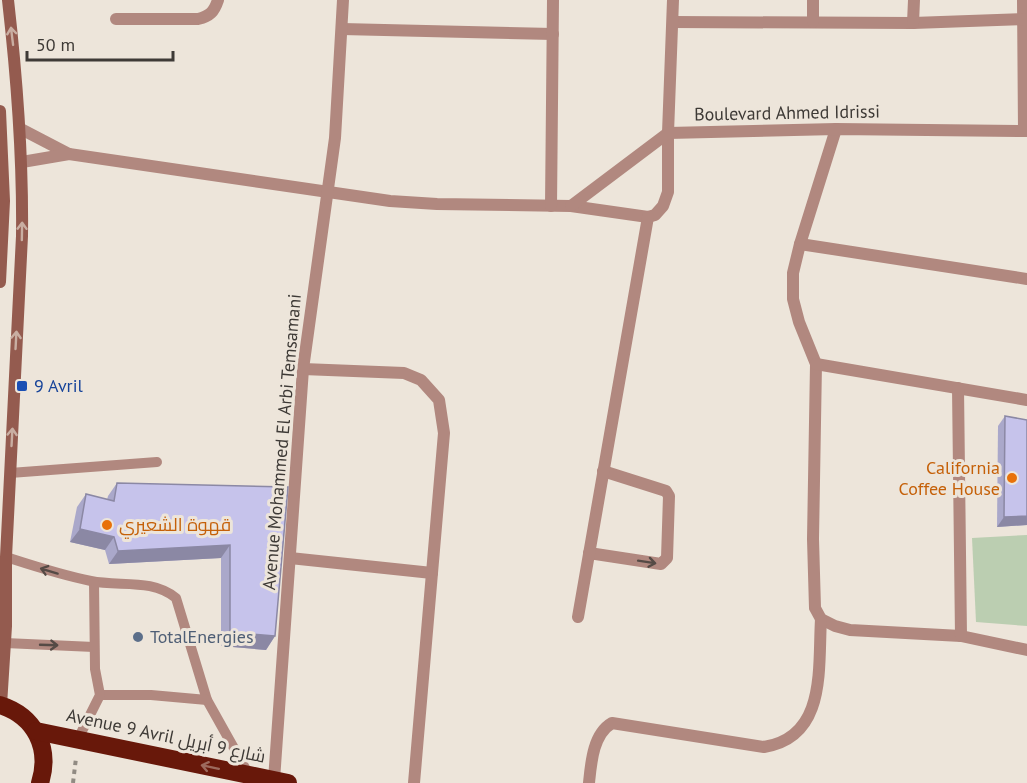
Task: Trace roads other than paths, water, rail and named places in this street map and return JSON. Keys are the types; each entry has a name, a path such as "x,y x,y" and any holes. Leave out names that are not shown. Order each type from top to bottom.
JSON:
{"highway":[{"path":"0,705 14,710 36,730 42,747 44,764 39,783"},
{"name":"Avenue 9 Avril شارع 9 أبريل","path":"36,730 281,782"}],"main road":[{"path":"0,705 22,236 21,129 8,0"},
{"path":"0,111 4,201 0,282"}],"street":[{"path":"116,19 198,20 209,16 218,0"},
{"name":"Avenue Mohammed El Arbi Temsamani","path":"281,782 290,558 303,369 334,138 343,0"},
{"path":"551,206 553,0"},
{"path":"22,162 69,154 379,199 437,204 571,206 648,217 655,215 663,206 668,192 673,0"},
{"path":"813,0 813,22"},
{"path":"913,23 914,0"},
{"path":"1023,0 1025,131"},
{"path":"674,22 913,23 1025,19"},
{"path":"342,29 553,34"},
{"path":"21,129 69,154"},
{"path":"589,783 598,738 603,728 612,723 764,747 780,745 793,737 805,724 812,709 816,692 821,619 815,608 814,592 816,364 793,299 794,273 800,244 837,129"},
{"name":"Boulevard Ahmed Idrissi","path":"668,133 837,129 1025,131"},
{"path":"571,206 668,133"},
{"path":"578,617 648,217"},
{"path":"800,244 1027,279"},
{"path":"816,364 1027,400"},
{"path":"303,369 405,373 421,380 439,400 444,433 414,783"},
{"path":"958,388 961,636"},
{"path":"589,553 661,564 667,558 669,496 666,491 603,471"},
{"path":"290,558 432,573"},
{"path":"821,619 850,630 961,636 1027,650"}],"lane":[{"path":"10,473 157,462"},
{"path":"6,557 53,573 94,582 157,586 176,598 207,700 249,775"},
{"path":"78,739 100,695 94,669 94,582"},
{"path":"4,643 94,647"},
{"path":"100,695 151,695 207,700"}],"place":[{"name":"9 Avril","path":"22,386"},
{"name":"California Coffee House","path":"1012,478"},
{"name":"قهوة الشعيري","path":"107,525"},
{"name":"TotalEnergies","path":"138,637"}]}
